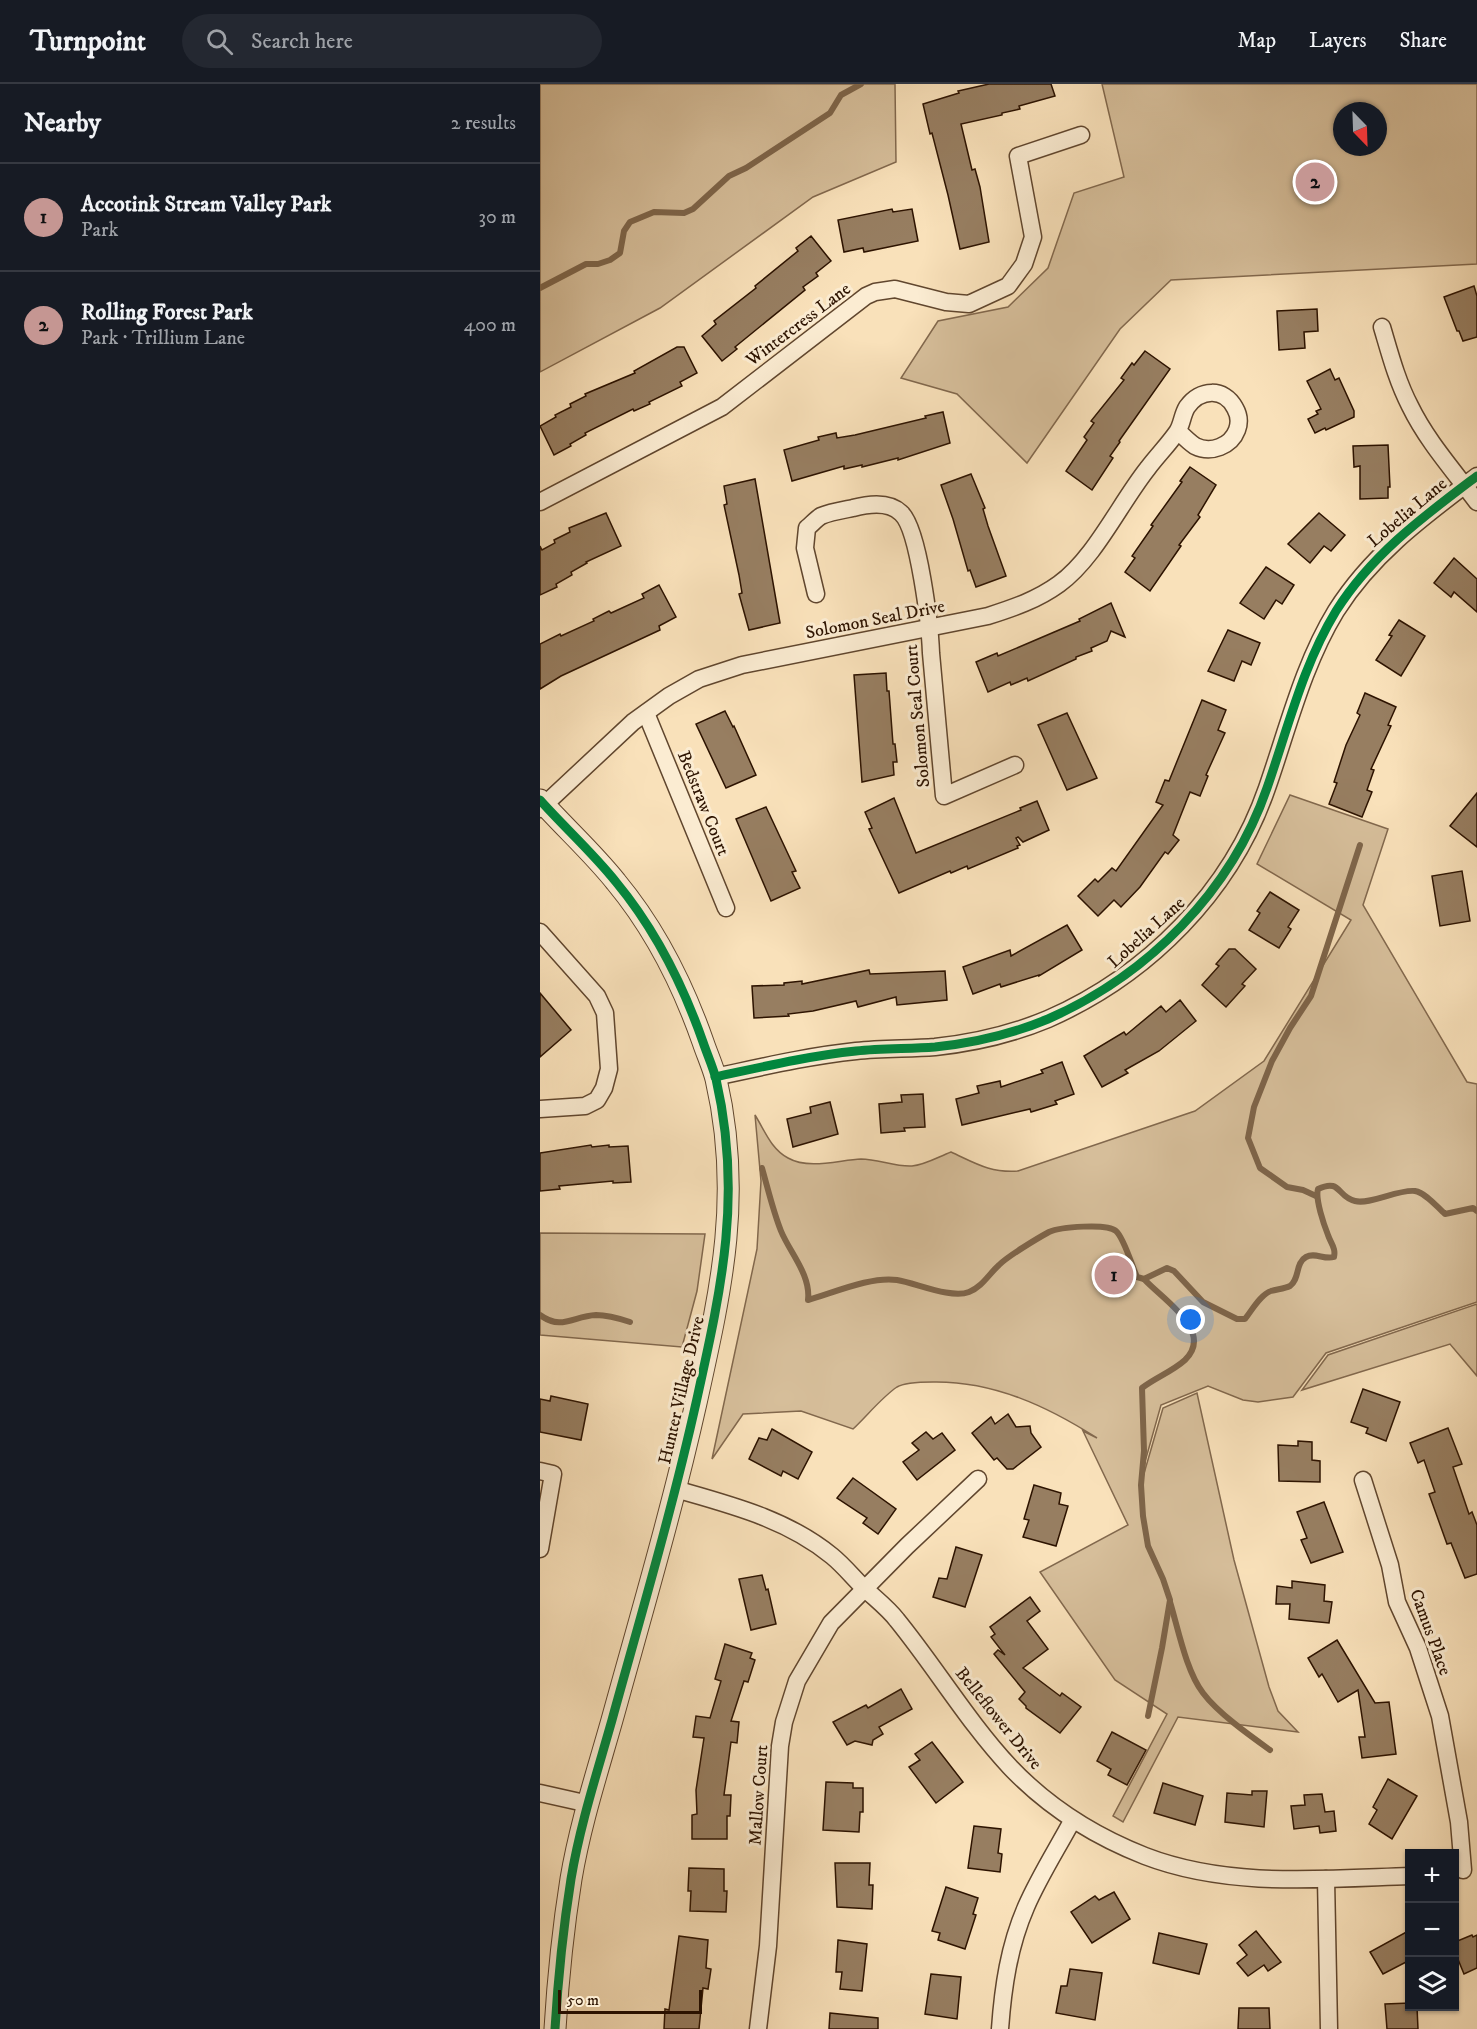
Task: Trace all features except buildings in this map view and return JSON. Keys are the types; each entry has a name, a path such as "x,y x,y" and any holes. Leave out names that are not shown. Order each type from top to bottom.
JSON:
{"street":[{"name":"Wintercress Lane","path":"540,502 722,407 866,296 895,289 946,302 969,304 1008,286 1024,264 1033,237 1018,156 1081,135"},
{"path":"1382,327 1398,381 1411,408 1430,439 1471,481 1477,502"},
{"name":"Solomon Seal Drive","path":"542,805 633,722 669,696 699,679 742,665 930,629 988,616 1028,603 1060,583 1078,566 1136,483 1178,431"},
{"name":"Lobelia Lane","path":"715,1077 805,1057 857,1051 935,1047 971,1042 1010,1032 1080,1004 1146,960 1174,935 1197,909 1216,885 1249,832 1266,792 1309,663 1337,609 1362,576 1392,543 1412,525 1471,481"},
{"name":"Solomon Seal Court","path":"816,594 806,548 807,528 821,516 862,506 889,505 903,513 918,557 930,629 930,653 944,796 1015,765"},
{"name":"Bedstraw Court","path":"646,713 726,908"},
{"name":"Hunter Village Drive","path":"542,805 618,884 652,932 684,993 715,1077 727,1145 729,1192 728,1229 718,1304 675,1490 589,1804 572,1877 559,1976 555,2029"},
{"path":"540,932 597,996 605,1013 609,1069 604,1088 597,1100 585,1106 540,1110"},
{"path":"540,1471 553,1474 540,1549"},
{"name":"Mallow Court","path":"758,2029 768,1946 776,1791 784,1722 797,1681 831,1623 906,1546 978,1479"},
{"name":"Camus Place","path":"1363,1480 1390,1565 1397,1602 1418,1648 1440,1716 1465,1870"},
{"name":"Belleflower Drive","path":"675,1490 743,1508 802,1536 833,1557 896,1618 1010,1767 1072,1821 1146,1857 1188,1869 1231,1876 1326,1879 1405,1876"},
{"path":"540,1793 589,1804"},
{"path":"1000,2029 1006,1971 1014,1940 1027,1906 1072,1821"},
{"path":"1326,1879 1329,2029"}],"shaded area":[{"path":"540,84 895,84 896,162 813,197 660,308 540,372"},
{"path":"1102,84 1477,84 1477,264 1171,280 1120,329 1027,463 957,394 901,378 938,321 1008,307 1048,268 1074,193 1124,177"},
{"path":"1290,795 1388,829 1363,905 1467,1082 1477,1084 1477,1302 1326,1353 1293,1397 1258,1402 1243,1400 1208,1386 1161,1405 1141,1476 1143,1477 1163,1408 1197,1393 1234,1560 1269,1687 1278,1711 1298,1732 1178,1717 1123,1822 1113,1816 1167,1714 1115,1680 1040,1572 1128,1525 1083,1431 1097,1438 1039,1406 998,1391 955,1383 919,1382 905,1384 891,1391 853,1429 801,1411 743,1414 712,1459 757,1249 761,1181 755,1115 777,1150 796,1162 815,1164 861,1159 912,1166 951,1152 983,1166 1018,1171 1195,1111 1264,1061 1351,920 1257,864"},
{"path":"540,1233 705,1234 697,1291 682,1347 540,1335"},
{"path":"1477,1304 1477,1376 1450,1344 1302,1390 1328,1355"}],"waterway":[{"path":"540,288 586,264 598,264 620,253 624,231 630,222 654,212 684,213 693,209 729,176 746,168 830,113 841,95 861,84"},
{"path":"1316,1196 1303,1190 1287,1187 1260,1168 1248,1138 1254,1107 1272,1061 1311,996 1360,845"},
{"path":"762,1168 781,1231 803,1273 808,1300 852,1286 887,1279 962,1294 974,1290 1009,1257 1049,1232 1094,1226 1116,1231 1125,1246 1137,1277 1144,1279 1167,1268 1174,1271 1203,1302 1237,1319 1245,1319 1264,1295 1293,1283 1300,1263 1306,1257 1313,1255 1334,1257 1334,1248 1324,1225 1319,1205 1318,1189 1325,1186 1335,1187 1349,1199 1361,1202 1401,1192 1415,1191 1427,1197 1445,1214 1473,1208 1477,1211"},
{"path":"1144,1279 1182,1316 1194,1338 1193,1349 1185,1360 1142,1388 1143,1516 1148,1546 1170,1600 1148,1716"},
{"path":"540,1315 555,1322 596,1315 630,1322"},
{"path":"1170,1602 1187,1661 1203,1693 1225,1716 1270,1750"}],"cycle path":[{"path":"715,1077 820,1056 866,1050 935,1047 1006,1033 1048,1019 1085,1001 1152,954 1182,926 1232,862 1267,788 1314,653 1350,590 1400,537 1477,476"},
{"path":"540,800 616,882 643,919 667,958 715,1074 724,1122 728,1163 726,1242 713,1321 667,1523 579,1839 566,1916 555,2029"}],"place":[{"name":"Rolling Forest Park","path":"1315,182"},
{"name":"Accotink Stream Valley Park","path":"1114,1275"}]}
